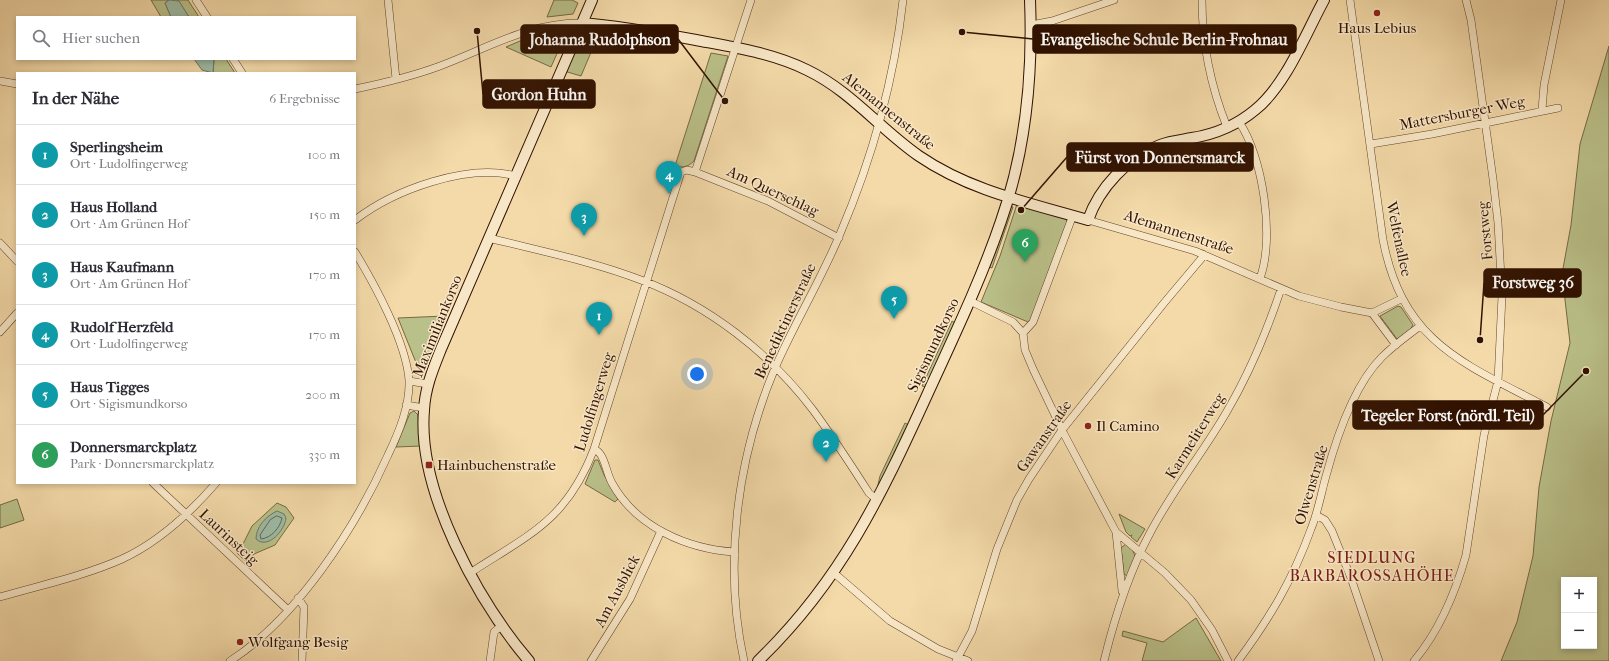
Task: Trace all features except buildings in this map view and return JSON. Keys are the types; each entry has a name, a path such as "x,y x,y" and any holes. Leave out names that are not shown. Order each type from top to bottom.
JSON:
{"street":[{"path":"196,0 206,16"},
{"path":"388,0 396,79"},
{"name":"Maximiliankorso","path":"529,661 501,626 470,573 444,517 434,488 426,446 424,408 428,384 441,349 592,0"},
{"path":"695,172 751,0"},
{"name":"Benediktinerstraße","path":"744,661 738,616 735,552 740,498 750,443 758,415 776,367 839,238 868,161 892,74 904,0"},
{"name":"Sigismundkorso","path":"758,661 799,618 834,573 878,500 970,301 988,257 1009,197 1019,153 1026,109 1030,63 1030,0"},
{"path":"1031,25 1052,21 1114,0"},
{"path":"1202,0 1204,30 1210,74 1227,127"},
{"path":"1088,220 1094,206 1110,183 1137,158 1160,145 1210,134 1239,122 1256,110 1278,85 1324,0"},
{"name":"Welfenallee","path":"1350,0 1387,259 1402,299 1420,326 1455,357 1547,407"},
{"name":"Forstweg","path":"1414,661 1444,617 1461,574 1466,555 1484,435 1498,381 1501,329 1501,267 1498,223 1486,123 1466,0"},
{"path":"1542,110 1544,85 1561,0"},
{"name":"Alemannenstraße","path":"356,89 439,66 535,28 556,23 582,23 659,33 736,48 778,58 808,70 848,95 901,143 940,169 974,186 1158,239 1203,254 1260,278 1281,289 1314,300 1372,314"},
{"path":"234,60 241,72"},
{"path":"0,81 16,84"},
{"name":"Mattersburger Weg","path":"1371,144 1558,108"},
{"path":"1239,122 1246,133 1254,154 1264,194 1265,251 1260,278"},
{"name":"Ludolfingerweg","path":"470,573 530,535 553,516 576,488 585,472 594,448 681,172 687,170 695,172"},
{"name":"Am Querschlag","path":"695,172 768,201 839,238"},
{"path":"356,219 396,196 441,180 485,174 507,173 516,176"},
{"path":"1023,333 1033,322 1073,215"},
{"path":"489,238 576,259 646,282 695,306 719,321 776,367 813,409 869,493 878,500"},
{"path":"0,243 16,261"},
{"path":"230,661 261,637 288,610 340,542 360,510 390,450 407,401 409,381 403,353 396,333 356,254"},
{"name":"Gawanstraße","path":"957,659 972,631 997,549 1017,500 1044,455 1062,430 1164,303 1201,260 1203,254"},
{"name":"Karmeliterweg","path":"1104,661 1122,593 1140,552 1169,500 1233,400 1258,348 1281,289"},
{"path":"1396,345 1372,314 1402,299"},
{"path":"970,301 1013,322 1023,333 1025,350 1062,430 1116,532 1165,573 1191,600 1212,630 1228,661"},
{"path":"0,332 16,314"},
{"name":"Olwenstraße","path":"1238,661 1263,628 1287,588 1316,515 1331,458 1354,401 1376,364 1396,345 1420,326"},
{"path":"409,381 428,384"},
{"path":"407,401 424,408"},
{"path":"594,448 600,454 611,483 620,496 640,516 661,531 695,546 735,552"},
{"name":"Laurinsteig","path":"154,484 288,610"},
{"path":"0,597 94,570 124,558 156,539 186,515 215,484"},
{"path":"1316,515 1325,520 1332,531 1351,578 1379,661"},
{"name":"Am Ausblick","path":"591,661 630,599 661,531"},
{"name":"Karmeliterweg","path":"1116,532 1122,593"},
{"path":"834,573 890,621 924,642 957,659 968,661"},
{"path":"298,598 304,607 302,661"},
{"path":"490,661 494,632 501,626"}],"green space":[{"path":"151,0 169,0 165,3 171,16 160,16"},
{"path":"177,0 188,0 198,16 188,16"},
{"path":"554,0 572,0 578,3 573,14 547,17"},
{"path":"568,29 551,67 506,47 534,35"},
{"path":"585,29 600,31 581,76 564,71"},
{"path":"1609,46 1609,661 1501,661 1517,622 1533,556 1539,487 1551,421 1570,343 1562,274 1571,225 1580,144"},
{"path":"711,53 728,56 694,161 689,165 680,167 675,166"},
{"path":"214,60 227,60 234,72 213,72"},
{"path":"1017,204 1066,218 1067,222 1031,319 1028,322 981,302 1000,256"},
{"path":"1010,206 1013,207 992,268 989,267"},
{"path":"1398,306 1401,307 1413,325 1410,330 1397,339 1380,316"},
{"path":"445,316 439,334 421,375 398,318"},
{"path":"952,321 955,323 926,387 922,386"},
{"path":"414,411 418,415 421,446 396,447 410,413"},
{"path":"905,423 909,425 880,487 877,489 880,476"},
{"path":"595,460 598,460 604,475 618,499 615,502 585,484"},
{"path":"17,499 24,520 0,528 0,505"},
{"path":"277,503 286,507 294,518 275,545 254,554 247,563 236,552 243,544 252,526"},
{"path":"1119,514 1145,529 1137,542 1131,537 1132,535 1130,536 1126,532"},
{"path":"1126,544 1133,551 1135,556 1127,576 1124,574 1121,548"},
{"path":"1196,618 1221,661 1142,661 1147,643 1122,636 1123,631 1163,642"}],"water":[{"path":"169,0 179,1 188,16 171,16 165,3"},
{"path":"195,60 214,60 213,72 202,70"},
{"path":"277,511 284,514 286,518 283,528 271,540 261,542 256,539 256,535 262,522"}],"place":[{"name":"Haus Lebius","path":"1377,13"},
{"name":"Gordon Huhn","path":"477,31"},
{"name":"Evangelische Schule Berlin-Frohnau","path":"962,32"},
{"name":"Johanna Rudolphson","path":"725,101"},
{"name":"Rudolf Herzfeld","path":"669,194"},
{"name":"Fürst von Donnersmarck","path":"1021,210"},
{"name":"Haus Kaufmann","path":"584,236"},
{"name":"Donnersmarckplatz","path":"1025,262"},
{"name":"Haus Tigges","path":"894,319"},
{"name":"Sperlingsheim","path":"599,335"},
{"name":"Forstweg 36","path":"1480,340"},
{"name":"Tegeler Forst (nördl. Teil)","path":"1586,371"},
{"name":"Il Camino","path":"1088,426"},
{"name":"Haus Holland","path":"826,462"},
{"name":"Hainbuchenstraße","path":"429,465"},
{"name":"Wolfgang Besig","path":"240,642"}],"district":[{"name":"SIEDLUNG BARBAROSSAHÖHE","path":"1372,566"}]}
